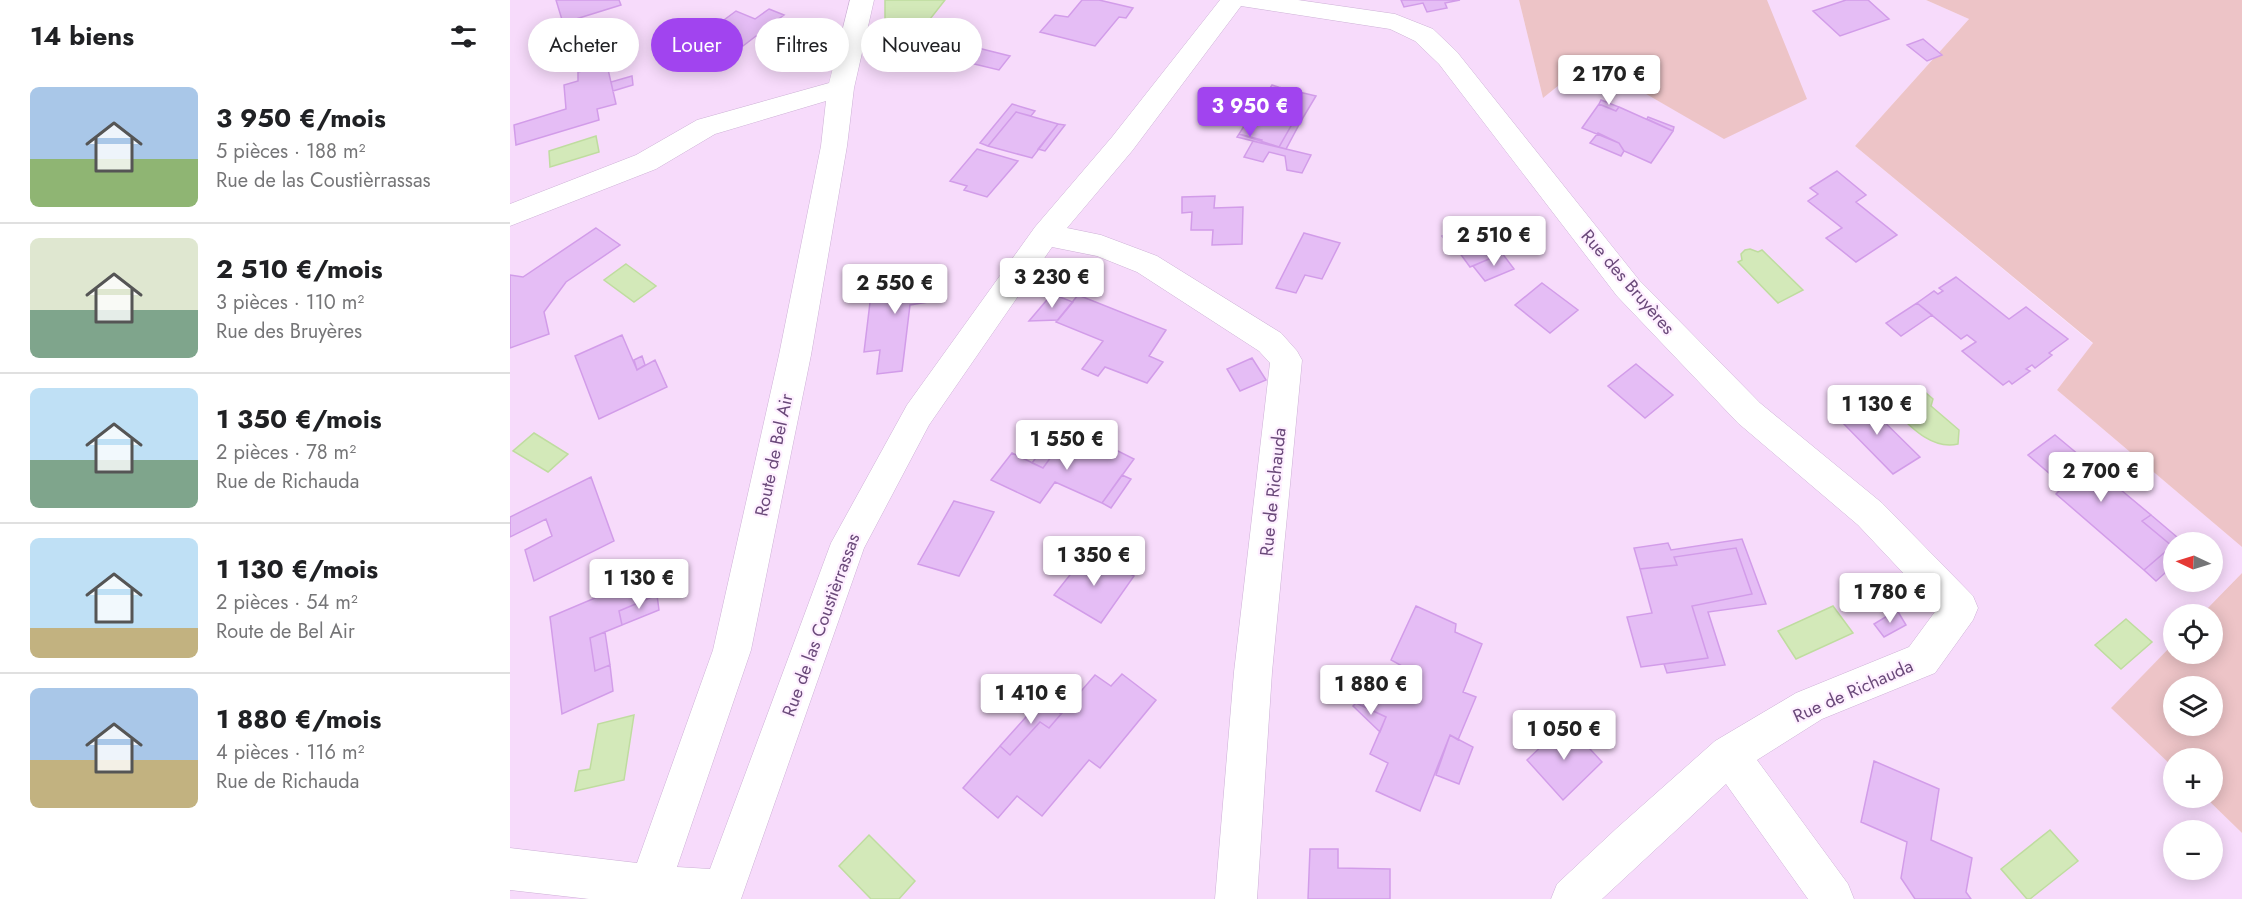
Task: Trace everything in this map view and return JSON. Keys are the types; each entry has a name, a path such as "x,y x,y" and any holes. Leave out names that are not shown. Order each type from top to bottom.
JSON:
{"street":[{"name":"Route de Bel Air","path":"648,892 732,650 795,356 834,146 842,88 862,0"},
{"name":"Rue de las Coustièrrassas","path":"648,892 723,891 848,543 918,415 1045,235 1122,144 1233,0"},
{"name":"Rue des Bruyères","path":"1246,0 1395,22 1424,35 1448,58 1628,288 1749,413 1870,514 1960,608"},
{"path":"510,215 646,162 706,127 842,88"},
{"name":"Rue de Richauda","path":"1045,235 1101,246 1147,264 1270,342 1286,360 1253,672 1236,899"},
{"name":"Rue de Richauda","path":"1572,899 1631,842 1729,755 1809,706 1922,660 1960,608"},
{"path":"1729,755 1833,899"},
{"path":"510,869 648,892"}],"shaded area":[{"path":"510,0 1519,0 1543,98 1588,61 1724,138 1768,7 1767,0 1926,0 1969,19 1855,146 2093,344 2057,390 2242,547 2242,573 2212,604 2163,604 2163,654 2112,708 2163,757 2163,808 2216,808 2242,833 2242,899 510,899"},
{"path":"885,0 945,0 931,18 885,18"},
{"path":"1519,0 1767,0 1807,99 1724,139 1589,61 1543,98"},
{"path":"1926,0 2242,0 2242,547 2057,390 2093,343 1855,146 1969,19"},
{"path":"596,136 599,152 550,167 549,151"},
{"path":"1750,249 1758,252 1762,250 1803,290 1778,303 1738,262 1742,260 1741,254"},
{"path":"626,264 656,286 634,302 604,280"},
{"path":"1919,387 1933,399 1931,406 1959,430 1958,444 1947,445 1927,438 1909,425 1884,401 1897,396 1905,397"},
{"path":"534,433 568,454 548,472 513,451"},
{"path":"2242,573 2242,833 2216,808 2223,808 2223,748 2163,748 2163,757 2111,708 2163,654 2163,664 2223,664 2223,604 2212,604"},
{"path":"1833,606 1853,633 1796,659 1778,631"},
{"path":"2126,619 2152,642 2121,669 2095,645"},
{"path":"634,715 624,780 575,791 579,771 590,769 598,724"},
{"path":"2050,830 2078,861 2027,899 2001,869"},
{"path":"869,835 915,881 899,899 871,899 839,866"}],"building":[{"path":"556,0 619,0 621,5 579,18 561,18"},
{"path":"1082,0 1099,0 1133,8 1126,18 1119,17 1095,46 1040,32 1055,15 1068,17"},
{"path":"1401,0 1460,0 1445,3 1447,8 1427,12 1423,3 1404,7"},
{"path":"1846,0 1868,0 1889,19 1840,36 1813,11"},
{"path":"769,9 784,15 780,18 756,18"},
{"path":"736,11 755,19 755,37 743,46 743,18 727,18"},
{"path":"1923,39 1942,55 1927,61 1907,45"},
{"path":"982,49 1010,56 999,70 982,66"},
{"path":"578,72 609,72 616,104 597,109 599,120 516,145 514,125 566,109 564,85 578,81"},
{"path":"632,76 633,85 613,91 611,82"},
{"path":"1272,85 1278,87 1268,100 1263,99"},
{"path":"1278,87 1316,96 1301,121 1295,119 1279,147 1239,134 1254,110 1247,108 1254,97 1268,100"},
{"path":"1601,100 1619,107 1616,111 1599,104"},
{"path":"1012,104 1035,111 1031,116 1016,112 988,146 980,143"},
{"path":"1599,104 1616,111 1619,107 1673,131 1651,163 1624,151 1619,143 1582,128"},
{"path":"1016,112 1058,124 1032,158 988,146"},
{"path":"1648,117 1674,127 1673,131 1647,119"},
{"path":"1295,119 1301,121 1286,149 1279,147"},
{"path":"1058,124 1065,125 1045,151 1038,149"},
{"path":"1598,133 1619,143 1624,151 1621,156 1590,143"},
{"path":"1239,134 1262,140 1261,143 1237,137"},
{"path":"1253,141 1311,155 1302,173 1287,170 1285,156 1269,152 1263,162 1244,157"},
{"path":"977,149 1018,161 987,197 964,190 967,186 950,181"},
{"path":"1837,171 1866,195 1856,202 1897,235 1856,262 1826,238 1842,228 1808,201 1818,194 1810,188"},
{"path":"1215,196 1214,208 1243,207 1242,244 1212,245 1213,230 1191,230 1192,212 1182,213 1182,197"},
{"path":"1488,225 1508,251 1470,267 1459,252 1455,253 1442,236 1457,230 1462,236"},
{"path":"596,228 620,245 566,282 544,312 549,334 510,348 510,275 523,277"},
{"path":"1304,233 1340,243 1322,279 1305,275 1296,293 1276,288"},
{"path":"1502,253 1514,269 1485,281 1473,266"},
{"path":"938,270 934,301 910,305 902,371 877,374 880,350 864,352 873,278"},
{"path":"1956,277 2009,319 2026,307 2068,339 2049,353 2052,355 2035,368 2032,365 2026,369 2030,371 2012,384 2009,381 2003,385 1962,351 1976,342 1967,335 1961,339 1917,303 1934,291 1938,294 1943,291 1939,288"},
{"path":"1542,283 1578,310 1550,333 1515,305"},
{"path":"1052,294 1073,302 1058,320 1029,321"},
{"path":"1078,295 1166,330 1149,356 1163,362 1147,383 1105,367 1098,376 1082,369 1103,341 1056,322"},
{"path":"1917,303 1932,315 1901,336 1886,323"},
{"path":"622,335 637,370 655,360 667,387 599,419 575,356"},
{"path":"642,356 645,365 637,370 634,360"},
{"path":"1252,358 1266,380 1240,391 1227,369"},
{"path":"1636,364 1673,395 1645,418 1608,386"},
{"path":"1861,399 1920,457 1893,474 1835,415"},
{"path":"1057,430 1067,435 1043,468 1032,463"},
{"path":"1067,435 1086,442 1090,437 1134,459 1102,503 1055,482 1040,503 991,480 1012,453 1043,468"},
{"path":"2055,435 2151,515 2142,521 2163,538 2163,554 2144,570 2056,494 2064,486 2028,455"},
{"path":"1122,475 1131,479 1111,508 1102,503"},
{"path":"591,477 614,541 534,581 525,550 552,536 546,519 510,537 510,517"},
{"path":"954,501 994,512 959,576 918,564"},
{"path":"2151,515 2171,532 2163,532 2163,538 2142,521"},
{"path":"1742,539 1766,604 1708,612 1725,665 1667,673 1664,664 1708,658 1692,606 1752,594 1736,548 1674,557 1677,565 1640,569 1634,548 1668,543 1671,550"},
{"path":"1736,548 1752,594 1692,606 1708,658 1641,667 1627,617 1652,613 1640,569 1677,565 1674,557"},
{"path":"1089,551 1134,576 1101,623 1054,595"},
{"path":"2163,554 2163,575 2156,581 2144,570"},
{"path":"654,573 657,595 619,611 622,625 590,638 595,671 610,665 613,691 562,714 550,617"},
{"path":"657,595 659,610 622,625 619,611"},
{"path":"1416,606 1456,624 1455,632 1482,644 1463,692 1476,697 1458,740 1450,735 1420,811 1376,791 1388,763 1370,754 1386,717 1356,703 1387,679 1397,683 1404,667 1391,660"},
{"path":"1897,610 1906,625 1884,637 1874,624"},
{"path":"605,632 610,665 595,671 590,638"},
{"path":"1122,674 1156,700 1100,768 1089,760 1042,816 1017,796 998,818 963,788 1000,746 1010,755 1040,722 1049,728 1095,675 1111,686"},
{"path":"1042,699 1061,714 1049,728 1040,722 1010,755 1000,746"},
{"path":"1356,703 1386,717 1380,732 1353,706"},
{"path":"1566,723 1602,762 1563,800 1527,760"},
{"path":"1450,735 1473,747 1459,784 1436,775"},
{"path":"1874,761 1939,789 1931,840 1972,858 1966,892 1971,899 1915,899 1901,878 1907,842 1861,822"},
{"path":"1310,849 1338,849 1338,868 1390,869 1390,899 1308,899"}]}
